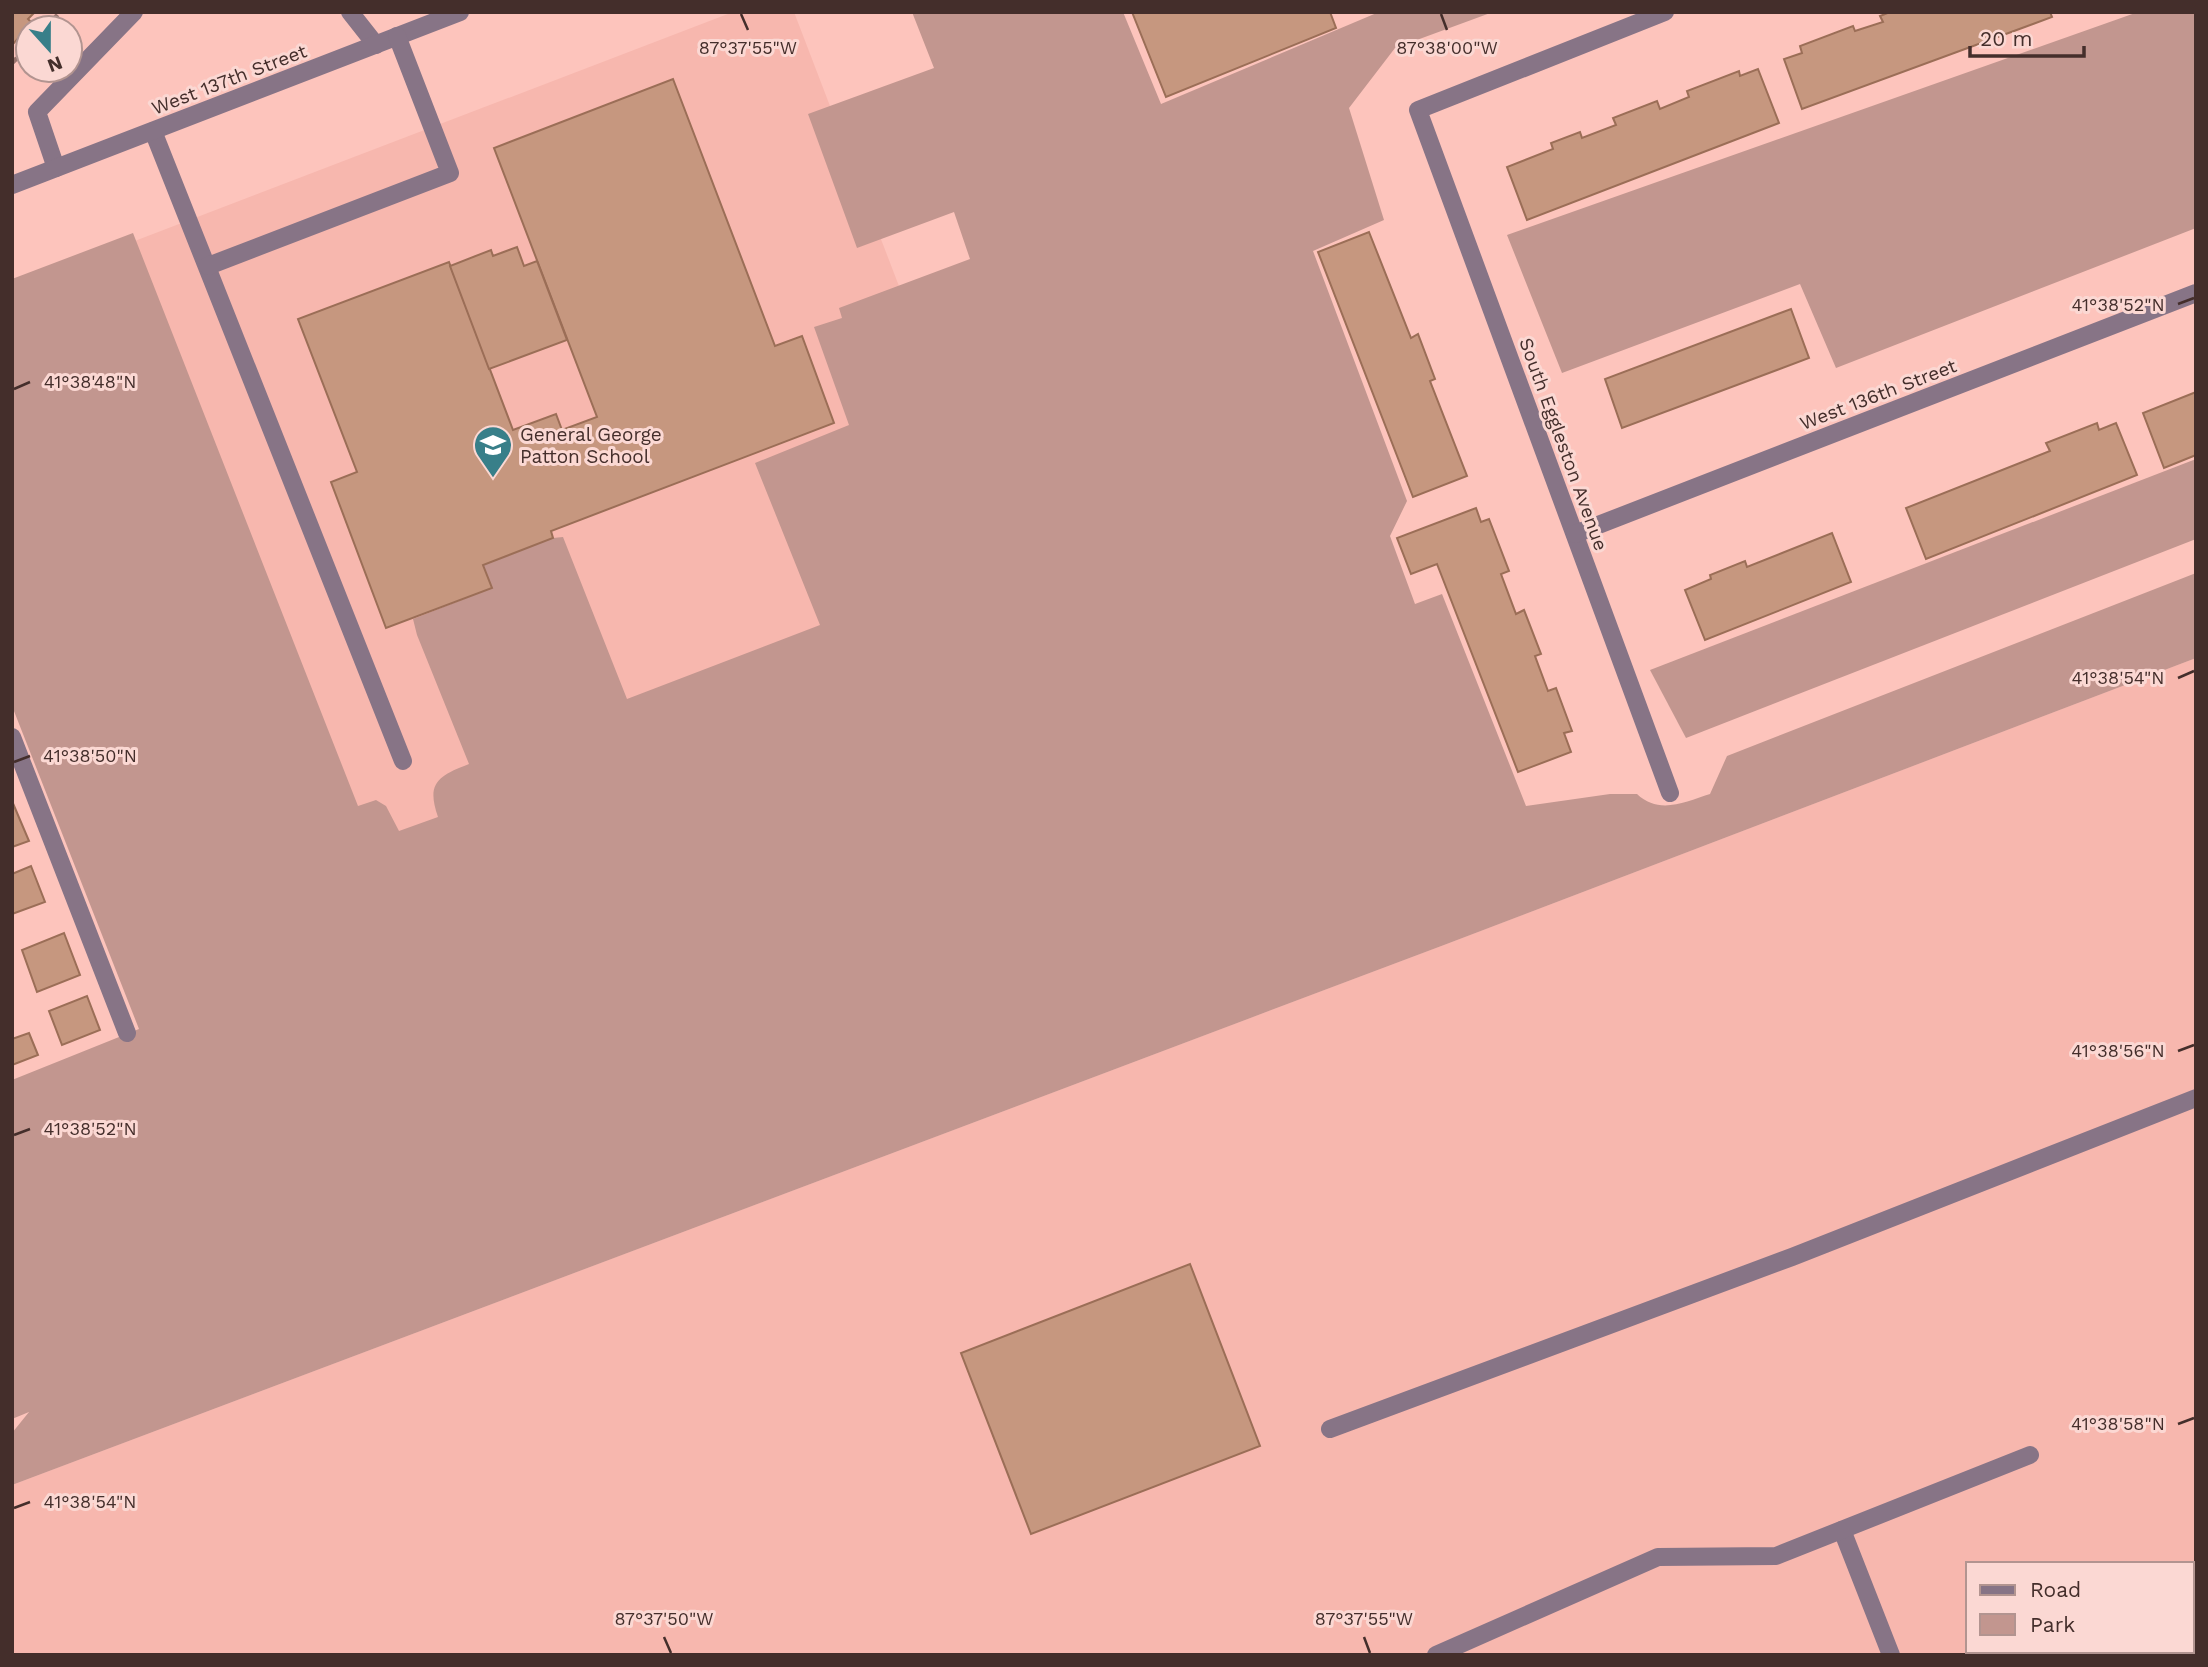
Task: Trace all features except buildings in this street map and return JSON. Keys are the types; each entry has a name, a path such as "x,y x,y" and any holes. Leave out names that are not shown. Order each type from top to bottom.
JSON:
{"street":[{"path":"57,168 37,112 134,12"},
{"path":"349,12 376,45"},
{"name":"West 137th Street","path":"12,185 460,12"},
{"name":"South Eggleston Avenue","path":"1665,12 1418,110 1670,793"},
{"path":"208,266 450,173 397,36"},
{"path":"153,131 403,761"},
{"name":"West 136th Street","path":"1574,534 2196,293"},
{"path":"12,737 127,1033"},
{"path":"1330,1429 1779,1262 2196,1098"},
{"path":"1436,1655 1658,1557 1776,1556 2030,1455"},
{"path":"1842,1530 1891,1655"}],"shaded area":[{"name":"General George Patton School","path":"733,12 794,12 1046,670 137,1020 12,288"},
{"path":"2196,658 2196,1655 12,1655 12,1485"}],"green space":[{"path":"912,12 1123,12 1161,104 1379,12 1493,12 1395,48 1349,108 1384,220 1313,251 1407,501 1390,536 1415,604 1442,594 1526,806 1610,794 1637,794 1654,804 1672,805 1710,794 1727,756 2196,573 2196,658 12,1485 12,1433 29,1412 12,1419 12,1080 139,1029 12,706 12,279 133,233 358,806 376,800 386,806 399,831 438,817 433,796 437,782 469,764 413,619 492,588 483,565 553,538 563,537 627,699 820,625 755,463 849,425 814,327 842,318 839,308 970,259 954,212 857,248 808,114 934,68"},
{"path":"2138,12 2196,12 2196,228 1836,368 1800,284 1562,373 1507,235"},
{"path":"2196,459 2196,539 1686,738 1650,670"}],"place":[{"name":"General George Patton School","path":"493,479"}]}
